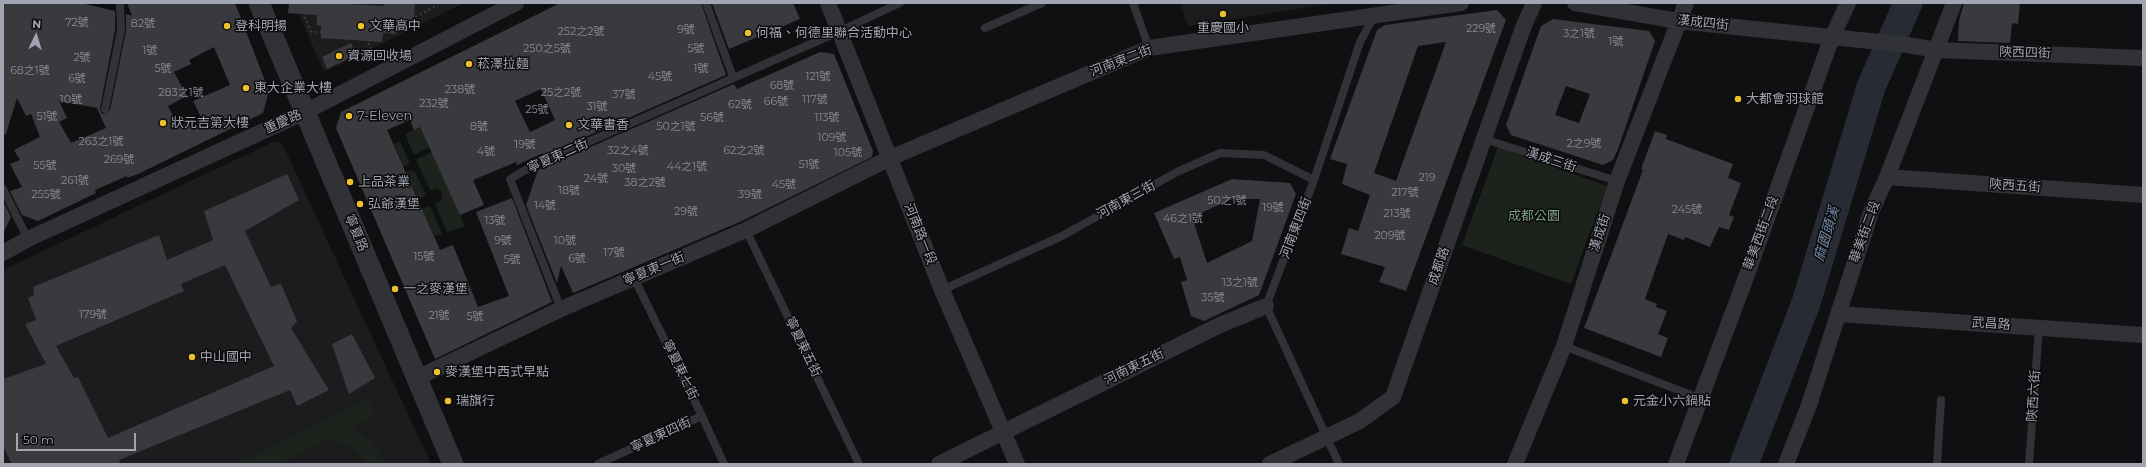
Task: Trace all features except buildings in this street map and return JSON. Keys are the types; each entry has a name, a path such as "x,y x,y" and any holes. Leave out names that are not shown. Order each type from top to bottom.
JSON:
{"street":[{"name":"寧夏路","path":"259,3 453,464"},
{"name":"重慶路","path":"3,252 28,239 305,112 516,3"},
{"name":"河南路一段","path":"828,3 838,32 942,290 1017,464"},
{"name":"河南東二街","path":"890,158 1149,48 1461,3"},
{"name":"成都路","path":"1270,464 1360,421 1393,397 1523,28 1534,3"},
{"name":"漢成四街","path":"1575,3 1678,21 1832,37"},
{"name":"漢成街","path":"1515,464 1564,346 1618,181 1686,3"},
{"name":"華美西街二段","path":"1676,464 1832,37 1848,3"},
{"name":"華美街二段","path":"1786,464 1809,405 1869,219 1937,50 1954,3"},
{"name":"陝西四街","path":"1832,37 1908,45 1937,50 2143,58"},
{"name":"寧夏東一街","path":"417,378 561,309 746,230 890,158"},
{"name":"陝西五街","path":"1887,177 2143,195"},
{"name":"河南東五街","path":"939,464 1220,325 1266,306"},
{"name":"武昌路","path":"1839,314 2143,335"}],"lane":[{"path":"706,3 733,77"},
{"name":"寧夏東二街","path":"561,309 510,179 529,168 838,32 900,3"},
{"path":"985,28 1042,3"},
{"path":"1133,3 1149,48"},
{"path":"105,109 121,30 119,4"},
{"name":"河南東四街","path":"1266,306 1314,180 1360,42 1375,15"},
{"name":"漢成三街","path":"1484,139 1618,181"},
{"name":"河南東三街","path":"942,290 1062,236 1177,172 1220,153 1264,155 1314,180"},
{"path":"3,189 28,239"},
{"name":"寧夏東五街","path":"746,230 859,464"},
{"name":"寧夏東七街","path":"634,278 724,464"},
{"path":"1266,306 1328,436 1338,464"},
{"name":"陝西六街","path":"2029,464 2040,327"},
{"path":"1564,346 1699,398"},
{"path":"1937,464 1941,400"},
{"name":"寧夏東四街","path":"598,464 702,416"}],"path":[{"path":"299,3 311,32 379,35 438,5"},
{"path":"364,34 373,53"},
{"path":"742,73 771,138"},
{"path":"663,128 676,157"}],"shaded area":[{"name":"文華高中","path":"294,3 464,3 324,72"},
{"name":"重慶國小","path":"1180,3 1336,3 1188,26"},
{"name":"中山國中","path":"273,142 282,143 431,464 3,464 3,270"}],"green space":[{"path":"420,127 430,147 414,155 405,134"},
{"path":"400,141 410,164 403,166 394,144"},
{"name":"成都公園","path":"1498,147 1607,186 1571,284 1462,245"},
{"path":"432,152 465,226 447,232 435,204 441,200 442,193 437,189 430,190 416,160"},
{"path":"414,170 426,195 418,199 406,172"},
{"path":"430,206 442,234 434,236 422,209"},
{"path":"368,399 376,414 351,428 371,442 386,464 368,464 354,449 337,441 327,440 279,464 237,464"}],"waterway":[{"name":"麻園頭溪","path":"1744,464 1806,303 1871,87 1908,3"}],"place":[{"name":"重慶國小","path":"1223,14"},
{"name":"登科明揚","path":"227,26"},
{"name":"文華高中","path":"361,26"},
{"name":"何福、何德里聯合活動中心","path":"748,33"},
{"name":"資源回收場","path":"339,56"},
{"name":"菘澤拉麵","path":"469,64"},
{"name":"東大企業大樓","path":"246,88"},
{"name":"大都會羽球館","path":"1738,99"},
{"name":"7-Eleven","path":"349,116"},
{"name":"狀元吉第大樓","path":"163,123"},
{"name":"文華書香","path":"569,125"},
{"name":"上品茶業","path":"350,182"},
{"name":"弘爺漢堡","path":"360,204"},
{"name":"一之麥漢堡","path":"395,289"},
{"name":"中山國中","path":"192,357"},
{"name":"麥漢堡中西式早點","path":"437,372"},
{"name":"瑞旗行","path":"448,401"},
{"name":"元金小六鍋貼","path":"1625,401"}]}
